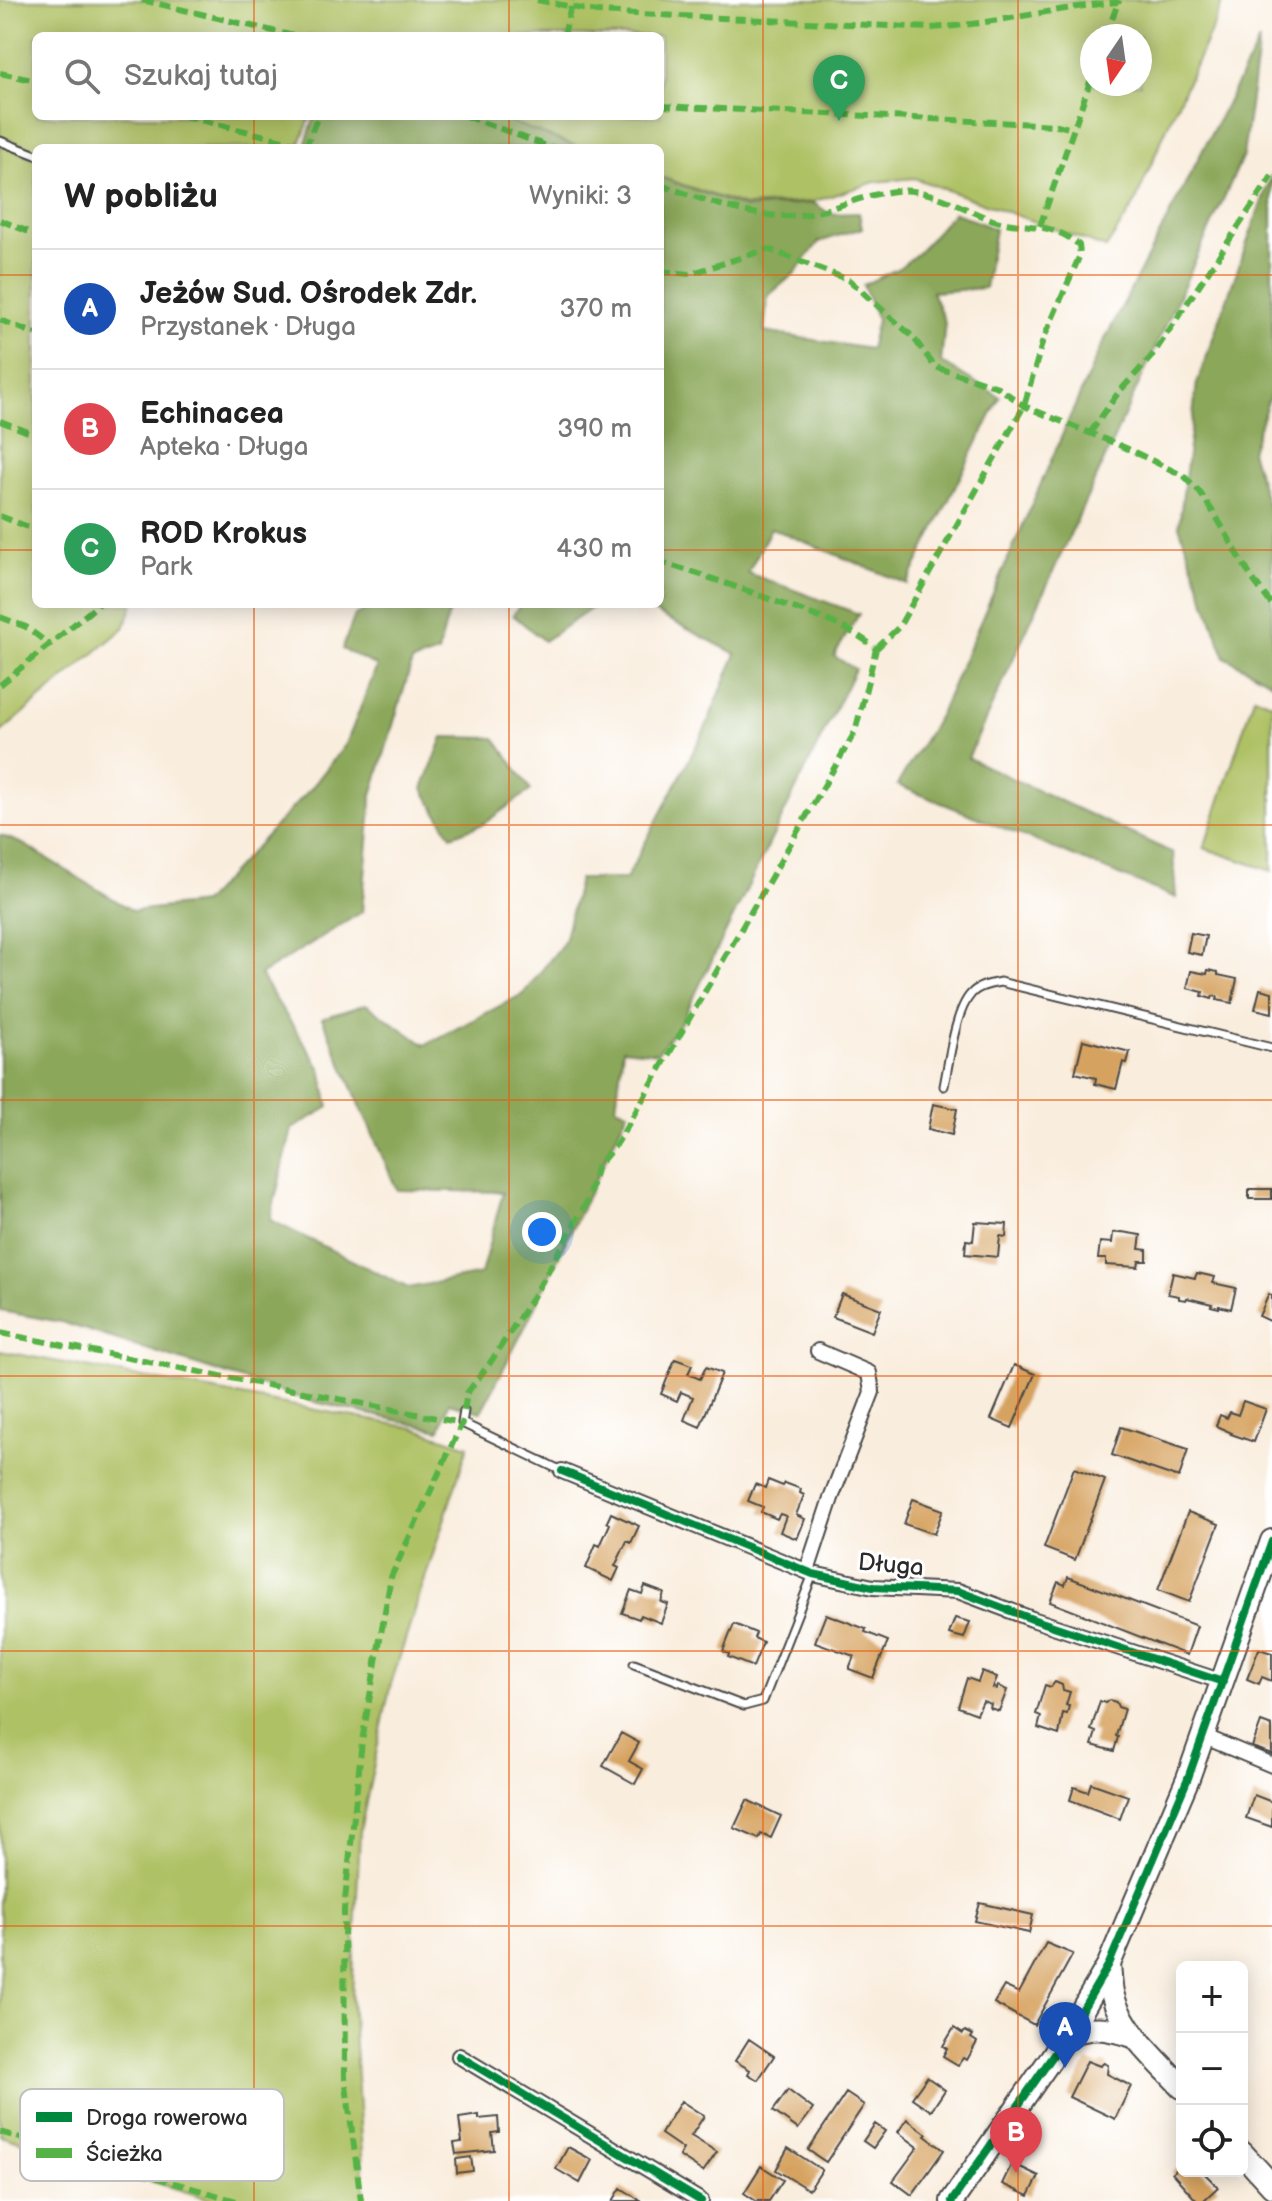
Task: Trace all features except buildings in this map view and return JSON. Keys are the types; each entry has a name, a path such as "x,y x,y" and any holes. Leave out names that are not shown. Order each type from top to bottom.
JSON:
{"street":[{"path":"810,1572 831,1498 872,1392 869,1373 818,1351"},
{"name":"Długa","path":"562,1471 810,1572 873,1587 958,1591 1032,1619 1223,1682"},
{"path":"952,2201 1068,2034 1109,1964 1182,1791 1272,1541"},
{"path":"1203,1736 1272,1765"},
{"path":"1109,1964 1112,1995 1119,2012 1136,2037 1176,2080"},
{"path":"1068,2034 1089,2028 1115,2030 1136,2037"},
{"path":"459,2056 701,2201"},
{"path":"1248,2160 1272,2186"}],"lane":[{"path":"0,141 32,153"},
{"path":"944,1086 963,1006 972,992 1000,982 1272,1048"},
{"name":"Długa","path":"464,1411 462,1423 562,1471"},
{"path":"634,1664 744,1706 763,1701 810,1572"}],"green space":[{"path":"0,0 1223,0 1134,205 1106,248 914,178 875,182 812,202 745,206 664,178 664,144 568,144 505,120 664,120 664,32 32,32 32,120 309,120 300,144 32,144 32,148 0,136"},
{"path":"1259,41 1243,156 968,758 1173,853 1176,898 897,785 940,714 1099,351"},
{"path":"314,120 505,120 570,144 305,144"},
{"path":"0,145 32,157 32,608 132,608 124,628 0,733"},
{"path":"1272,173 1272,389 1251,451 1272,520 1272,683 1225,657 1179,526 1197,383"},
{"path":"664,178 745,208 814,203 830,214 859,213 862,228 819,242 795,273 768,296 764,332 870,349 877,320 863,285 899,268 918,253 954,212 995,229 985,288 932,292 945,322 941,362 1000,397 907,584 771,528 748,573 859,614 834,656 855,669 682,1021 657,1053 623,1049 616,1107 628,1112 481,1412 449,1403 440,1430 310,1401 61,1322 0,1311 0,835 23,844 133,911 203,903 312,787 346,744 377,666 342,649 355,615 372,608 450,608 438,653 412,662 372,795 362,912 260,975 321,1069 329,1107 292,1129 270,1220 408,1288 481,1274 503,1192 397,1190 322,1018 366,1004 425,1045 523,994 564,942 579,879 626,879 705,729 736,654 647,608 664,608"},
{"path":"518,608 592,608 544,641 513,615"},
{"path":"1254,697 1272,703 1272,871 1204,848"},
{"path":"443,737 495,738 531,790 483,824 451,836 423,789"},
{"path":"0,1351 414,1428 468,1446 390,1687 360,1831 352,1999 365,2201 216,2201 151,2181 284,2181 284,2089 20,2089 20,2141 0,2135"}],"marked path":[{"path":"142,0 277,32"},
{"path":"537,0 597,12 931,28 1118,2"},
{"path":"565,32 572,0"},
{"path":"1110,24 1119,0"},
{"path":"0,73 32,80"},
{"path":"1040,226 1085,96"},
{"path":"664,106 1057,125 1073,129"},
{"path":"200,120 299,144"},
{"path":"307,144 316,120"},
{"path":"477,120 541,144"},
{"path":"1090,433 1118,393 1152,356 1272,176"},
{"path":"664,186 736,209 783,216 812,213 881,193 921,192 993,220 1058,232 1079,245 1080,255 1043,340 1024,406 899,627 876,649"},
{"path":"0,220 32,233"},
{"path":"664,271 690,274 768,249 849,280 913,337 935,367 998,387 1024,406 1126,448 1184,476 1199,491 1251,577 1272,605"},
{"path":"0,320 32,332"},
{"path":"0,421 32,433"},
{"path":"0,516 32,528"},
{"path":"464,1411 467,1393 536,1292 588,1200 596,1168 618,1142 855,732 876,649 857,635 823,619 664,563"},
{"path":"0,685 94,608"},
{"path":"0,617 26,627 50,645"},
{"path":"0,1333 462,1423 391,1577 362,1741 344,1910 345,2077 361,2201"},
{"path":"0,2132 20,2138"},
{"path":"168,2181 236,2201"}],"cycle path":[{"path":"562,1471 813,1574 873,1587 958,1591 1032,1619 1223,1682"},
{"path":"952,2201 1068,2034 1109,1964 1188,1778 1272,1541"},
{"path":"459,2056 701,2201"}],"place":[{"name":"ROD Krokus","path":"839,121"},
{"name":"Jeżów Sud. Ośrodek Zdr.","path":"1065,2068"},
{"name":"Echinacea","path":"1016,2173"}]}
